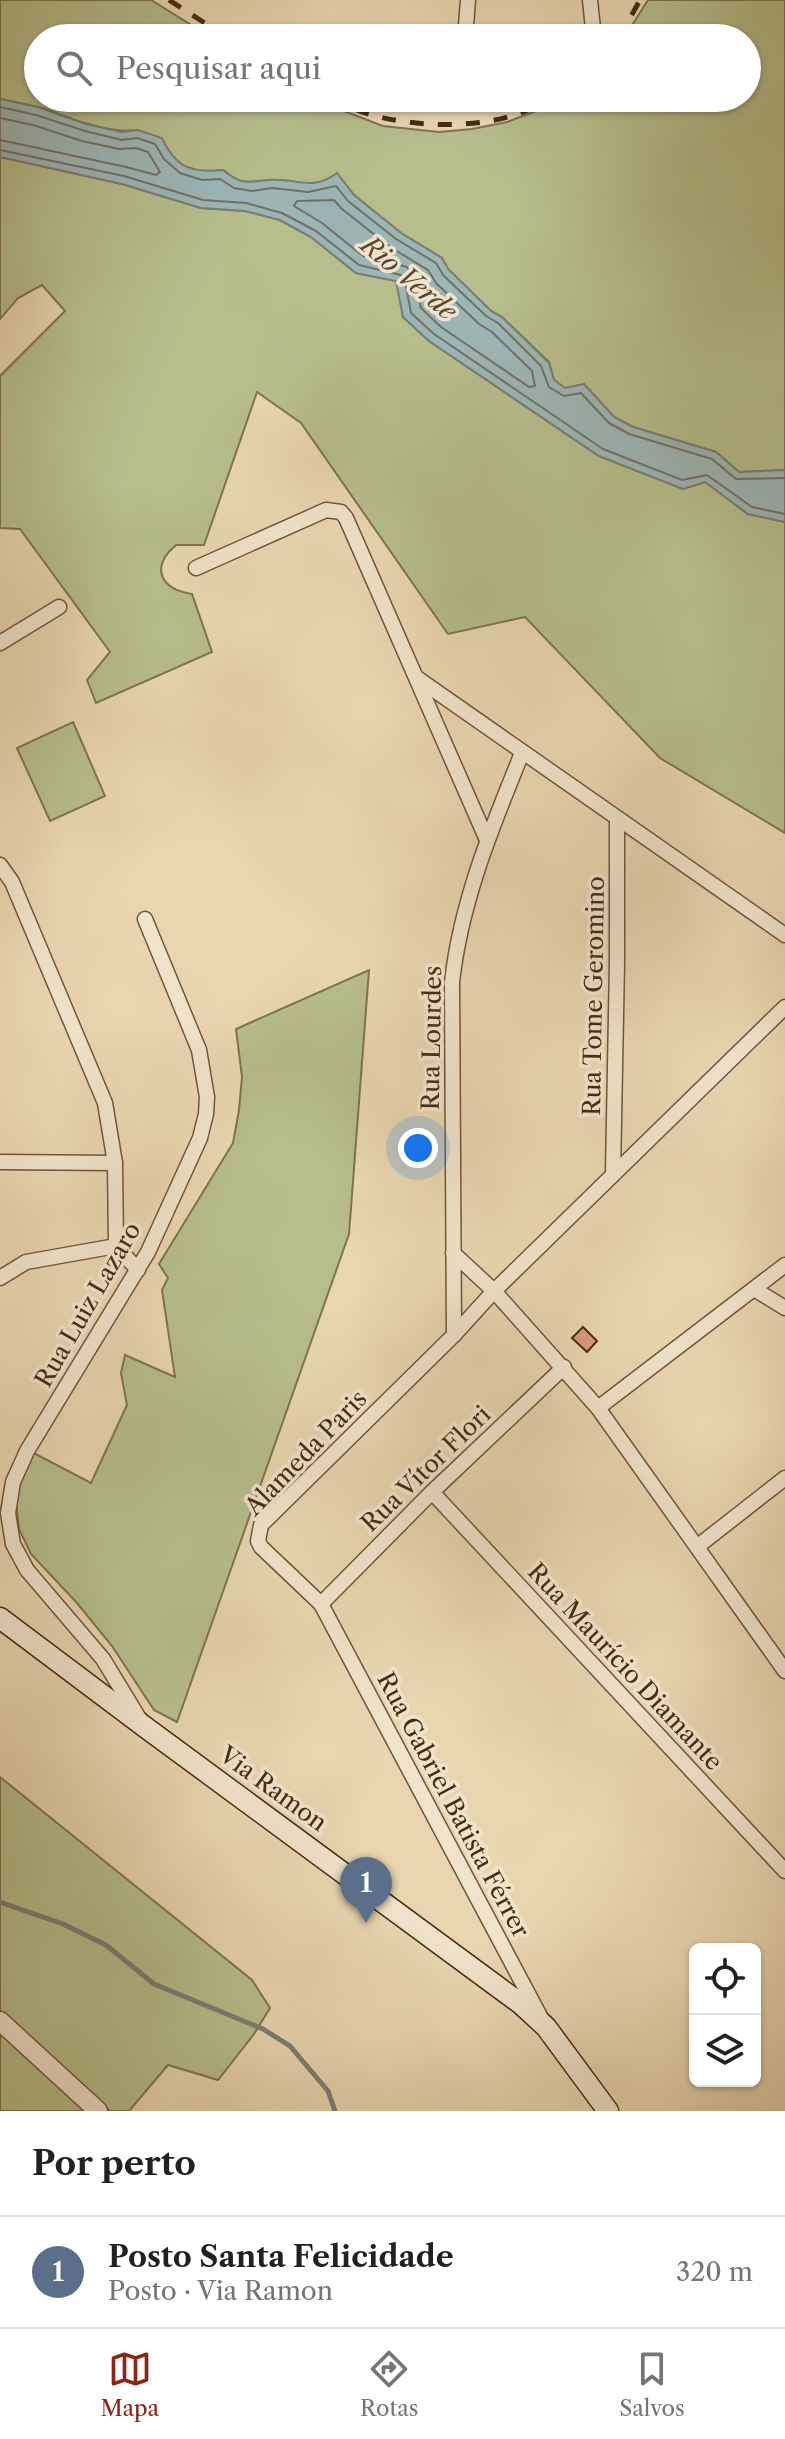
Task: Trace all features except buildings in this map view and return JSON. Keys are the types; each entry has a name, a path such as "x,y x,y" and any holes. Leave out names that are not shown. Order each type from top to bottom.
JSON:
{"main road":[{"name":"Via Ramon","path":"0,1618 500,1987 546,2027 608,2111"}],"street":[{"path":"466,24 468,0"},
{"path":"590,0 593,24"},
{"path":"196,568 326,510 341,512 487,840"},
{"path":"0,643 59,607"},
{"path":"417,677 785,935"},
{"name":"Rua Lourdes","path":"454,1335 452,982 456,946 487,840 522,753"},
{"name":"Rua Tome Geromino","path":"613,1173 617,819"},
{"path":"0,865 12,882 105,1103 115,1163 116,1246 138,1270"},
{"name":"Rua Luiz Lazaro","path":"145,919 199,1050 207,1097 200,1138 138,1270 27,1451 13,1482 8,1513 13,1544 27,1570 103,1659 145,1727"},
{"name":"Alameda Paris","path":"321,1604 261,1547 258,1533 261,1525 613,1173 785,1007"},
{"path":"0,1162 115,1163"},
{"path":"0,1278 26,1262 116,1246"},
{"path":"453,1253 494,1291 598,1408 779,1651 785,1671"},
{"path":"598,1408 785,1265"},
{"path":"754,1289 785,1308"},
{"name":"Rua Vítor Flori","path":"321,1604 432,1492 564,1367"},
{"path":"698,1546 785,1478"},
{"name":"Rua Maurício Diamante","path":"432,1492 785,1871"},
{"name":"Rua Gabriel Batista Férrer","path":"321,1604 546,2027"},
{"path":"0,2021 98,2111"}],"green space":[{"path":"0,0 151,0 190,24 24,24 24,104 0,99"},
{"path":"648,0 785,0 785,470 739,472 716,452 633,427 614,417 584,384 566,389 554,380 549,362 502,317 491,311 448,269 442,258 401,233 354,195 337,174 312,183 241,181 223,170 203,172 184,166 138,130 112,130 52,112 346,112 383,126 439,132 507,122 533,112 761,112 761,24 633,24"},
{"path":"0,157 122,184 201,208 245,211 280,220 311,237 356,273 397,281 403,317 429,341 599,456 683,489 705,482 748,514 785,522 785,833 660,758 525,617 448,634 301,423 257,392 204,545 176,545 163,561 161,569 162,576 172,587 192,594 212,652 96,703 87,680 110,652 20,529 0,528 0,376 65,311 42,285 18,298 0,319"},
{"path":"73,722 105,796 50,821 17,748"},
{"path":"369,970 349,1234 177,1722 154,1710 112,1646 31,1554 19,1529 16,1502 21,1480 34,1453 91,1483 127,1405 121,1373 125,1355 175,1377 162,1290 168,1278 159,1264 233,1143 242,1077 236,1029"},
{"path":"0,1777 252,1980 270,2008 218,2080 168,2065 129,2111 110,2111 0,2012"},
{"path":"0,2030 87,2111 0,2111"}],"water":[{"name":"Rio Verde","path":"0,99 24,104 24,112 52,112 86,124 122,132 138,130 162,138 173,156 186,166 223,170 241,181 312,183 337,173 354,195 401,233 442,258 448,269 549,363 554,380 565,388 584,384 614,417 633,427 716,452 739,472 785,470 785,522 748,514 705,482 683,489 599,456 429,341 403,317 396,281 356,273 311,237 280,220 245,211 201,208 122,184 0,157"}],"waterway":[{"path":"0,1902 63,1924 106,1945 154,1984 263,2029 290,2046 328,2091 335,2111"}],"railway":[{"path":"169,0 206,24"},
{"path":"627,24 640,0"},
{"path":"365,112 434,124 484,122 522,112"}],"place":[{"name":"Posto Santa Felicidade","path":"366,1923"}]}
